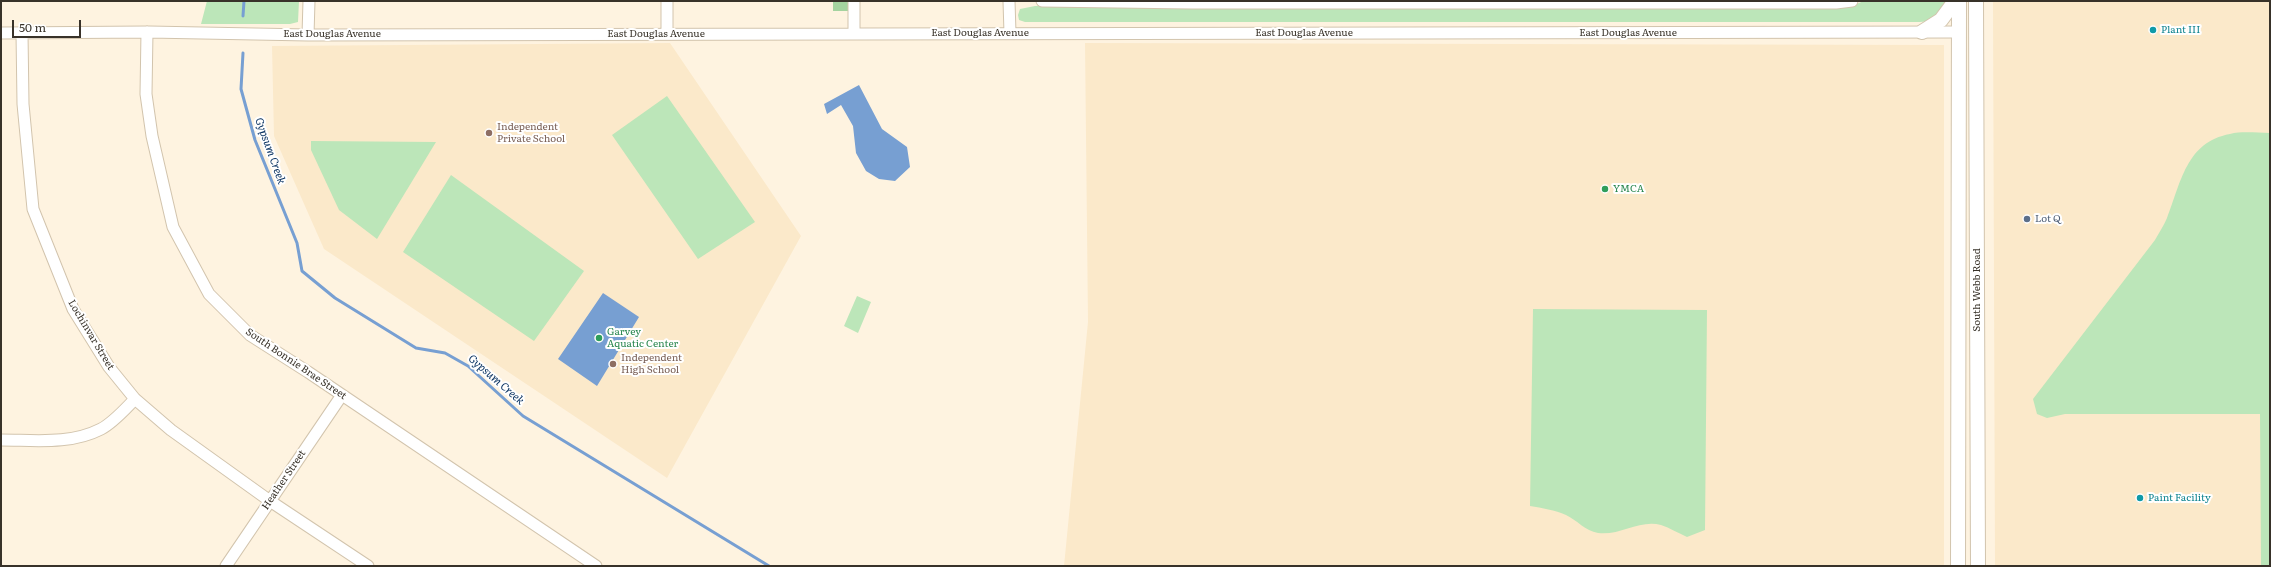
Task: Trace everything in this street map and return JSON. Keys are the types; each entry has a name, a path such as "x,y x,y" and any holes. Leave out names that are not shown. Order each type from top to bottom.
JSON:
{"main road":[{"path":"1922,32 1941,20 1954,1"},
{"name":"South Webb Road","path":"1958,566 1959,1"},
{"path":"1976,8 1972,22 1958,32 1964,36 1976,59"},
{"name":"South Webb Road","path":"1976,8 1978,566"},
{"path":"1959,366 1977,366"}],"street":[{"path":"308,35 309,1"},
{"path":"667,1 667,34"},
{"path":"854,1 854,34"},
{"path":"1010,1 1010,33"},
{"path":"1042,1 1780,4 1836,3 1852,1"},
{"name":"East Douglas Avenue","path":"1,33 147,32 308,35 1958,32"},
{"name":"South Bonnie Brae Street","path":"147,32 146,94 152,136 174,227 209,294 250,335 596,566"},
{"name":"Lochinvar Street","path":"22,33 23,104 33,209 73,309 109,367 135,399 171,430 270,501 368,566"},
{"name":"Heather Street","path":"226,566 342,395"},
{"path":"1,440 59,440 84,436 102,429 135,399"}],"shaded area":[{"path":"1993,1 2270,1 2270,566 1995,566"},
{"name":"Independent High School","path":"670,43 801,236 667,478 324,249 274,136 272,46"},
{"path":"1085,43 1944,45 1944,566 1064,566 1088,322"}],"green space":[{"path":"207,1 299,1 298,22 290,24 201,24"},
{"path":"833,1 849,1 849,11 833,11"},
{"path":"1864,1 1950,1 1930,21 1920,22 1025,22 1019,20 1018,15 1020,9 1035,6 1821,8 1851,6"},
{"path":"667,96 755,222 698,259 612,135"},
{"path":"2245,132 2270,133 2270,566 2261,566 2260,414 2065,414 2047,418 2037,414 2033,399 2155,240 2167,218 2181,178 2194,155 2215,138"},
{"path":"311,141 436,142 377,239 339,210 311,150"},
{"path":"451,175 584,271 534,341 403,252"},
{"path":"857,296 871,302 858,333 844,326"},
{"path":"1533,309 1707,310 1705,530 1687,537 1661,525 1645,524 1614,532 1598,533 1585,528 1562,513 1530,506"}],"water":[{"path":"859,85 882,129 907,147 910,167 895,181 879,179 866,171 856,153 853,126 841,105 827,114 824,104"},
{"name":"Garvey Aquatic Center","path":"603,293 639,317 597,386 558,359"}],"waterway":[{"name":"Gypsum Creek","path":"243,16 244,1"},
{"name":"Gypsum Creek","path":"243,53 241,89 255,140 297,243 302,271 335,298 416,348 445,353 468,366 523,416 769,566"}],"place":[{"name":"Plant III","path":"2153,30"},
{"name":"Independent Private School","path":"489,133"},
{"name":"YMCA","path":"1605,189"},
{"name":"Lot Q","path":"2027,219"},
{"name":"Garvey Aquatic Center","path":"599,338"},
{"name":"Independent High School","path":"613,364"},
{"name":"Paint Facility","path":"2140,498"}]}
